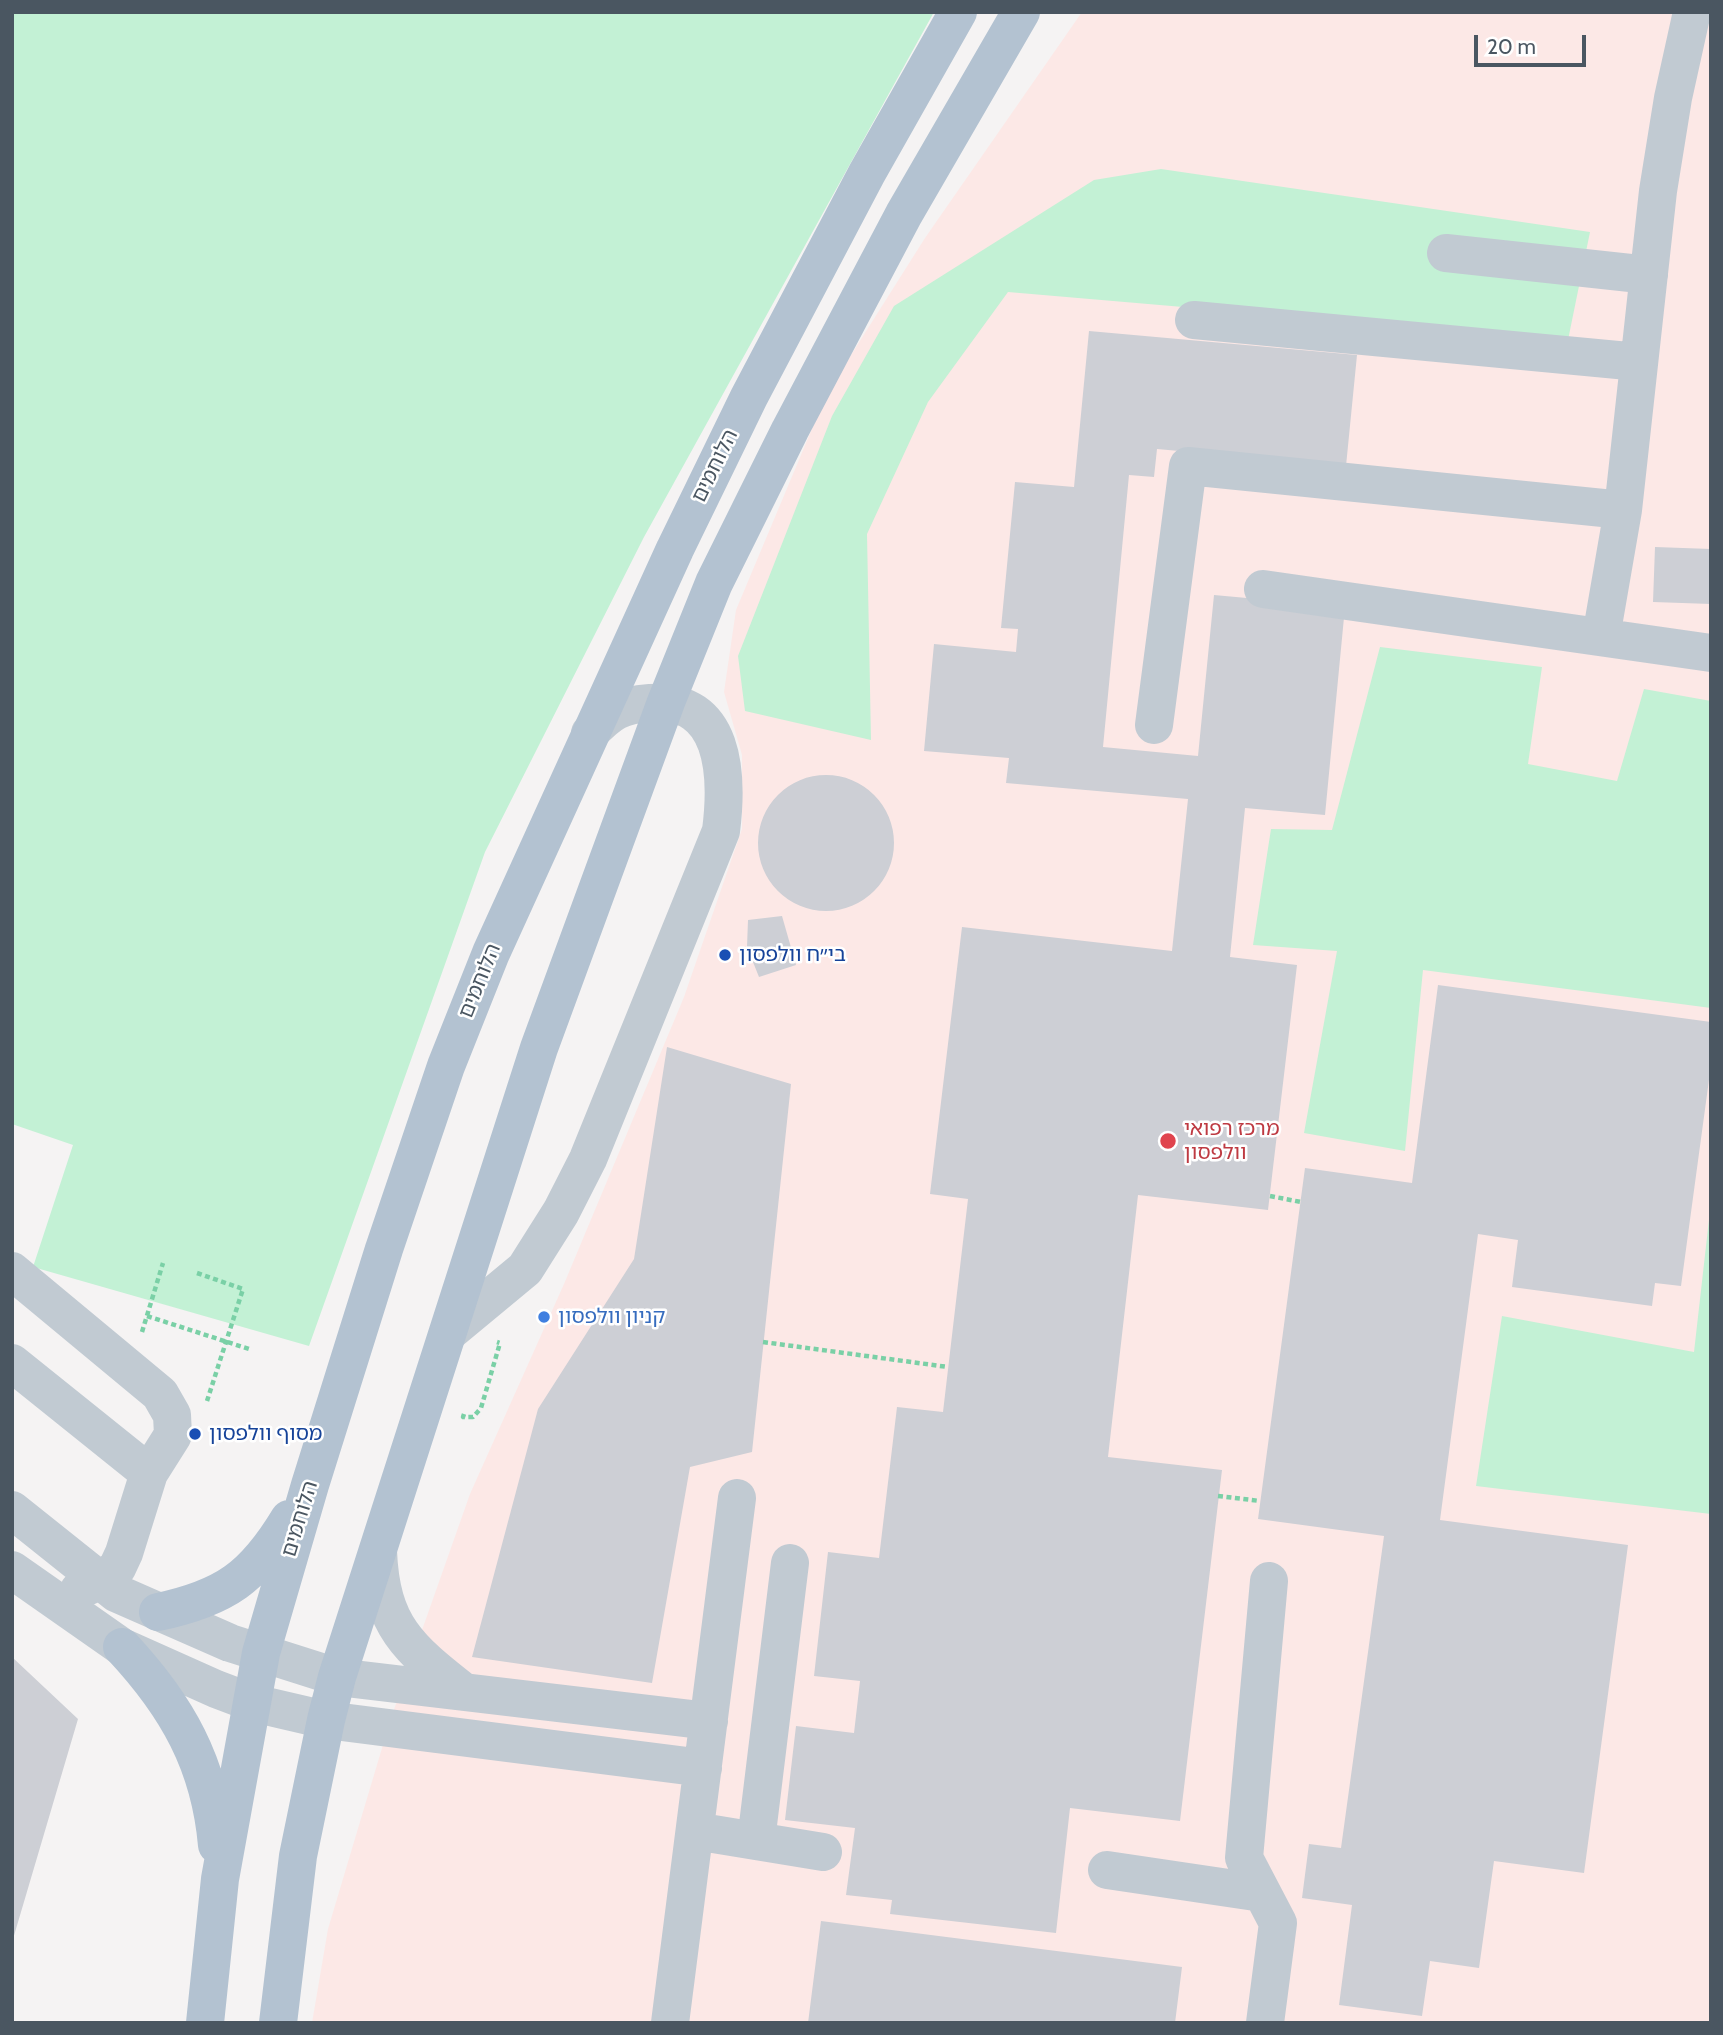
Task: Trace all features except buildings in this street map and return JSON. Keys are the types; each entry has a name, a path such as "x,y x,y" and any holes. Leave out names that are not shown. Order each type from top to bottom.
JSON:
{"main road":[{"name":"הלוחמים","path":"205,2023 220,1879 261,1653 384,1249 446,1066 491,953 675,549 749,397 867,173 958,12"},
{"path":"278,2023 298,1856 337,1677 539,1048 666,702 714,583 790,430 904,214 1021,12"},
{"path":"159,1612 215,1595 249,1574 272,1547 310,1485"},
{"path":"122,1647 173,1709 194,1749 205,1777 215,1825 220,1879"}],"street":[{"path":"1601,637 1623,510 1658,191 1673,98 1692,12"},
{"path":"1446,253 1649,275"},
{"path":"1194,320 1639,362"},
{"path":"1154,725 1188,466 1623,510"},
{"path":"1263,589 1711,653"},
{"path":"449,1332 525,1269 561,1212 588,1159 721,831 725,800 721,757 709,726 697,714 666,702 633,704 618,708 590,733"},
{"path":"12,1271 160,1394 172,1415 173,1435 149,1472 117,1568 100,1581 63,1597 50,1598"},
{"path":"12,1363 149,1472"},
{"path":"670,2023 737,1498"},
{"path":"12,1510 116,1592 230,1643 337,1677 709,1721"},
{"path":"378,1551 383,1596 405,1639 429,1665 464,1692"},
{"path":"755,1841 790,1563"},
{"path":"12,1570 122,1647 253,1703 326,1720 703,1768"},
{"path":"1265,2023 1278,1923 1244,1858 1269,1581"},
{"path":"695,1831 823,1852"},
{"path":"1107,1870 1262,1893"}],"path":[{"path":"1270,1196 1301,1202"},
{"path":"131,1369 163,1263"},
{"path":"197,1273 243,1289 214,1378"},
{"path":"147,1316 249,1349"},
{"path":"763,1342 948,1367"},
{"path":"463,1417 473,1418 481,1408 500,1343"},
{"path":"1218,1496 1260,1501"}],"shaded area":[{"name":"מרכז רפואי וולפסון","path":"1082,12 1711,12 1711,2023 312,2023 328,1929 391,1718 470,1494 564,1284 684,997 742,829 742,755 724,692 736,610 827,393 925,238"}],"green space":[{"path":"12,12 934,12 644,537 485,852 309,1346 33,1267 73,1145 12,1124"},
{"path":"1161,169 1590,232 1568,340 1008,292 928,402 867,534 871,740 745,711 738,656 832,416 894,306 1094,180"},
{"path":"1380,647 1542,667 1528,764 1617,781 1644,689 1711,701 1711,1008 1423,970 1405,1151 1304,1133 1337,951 1253,945 1271,829 1332,830"},
{"path":"1711,1202 1711,1514 1476,1486 1502,1316 1694,1352"}],"place":[{"name":"בי״ח וולפסון","path":"725,955"},
{"name":"מרכז רפואי וולפסון","path":"1168,1141"},
{"name":"קניון וולפסון","path":"544,1317"},
{"name":"מסוף וולפסון","path":"195,1434"}]}
